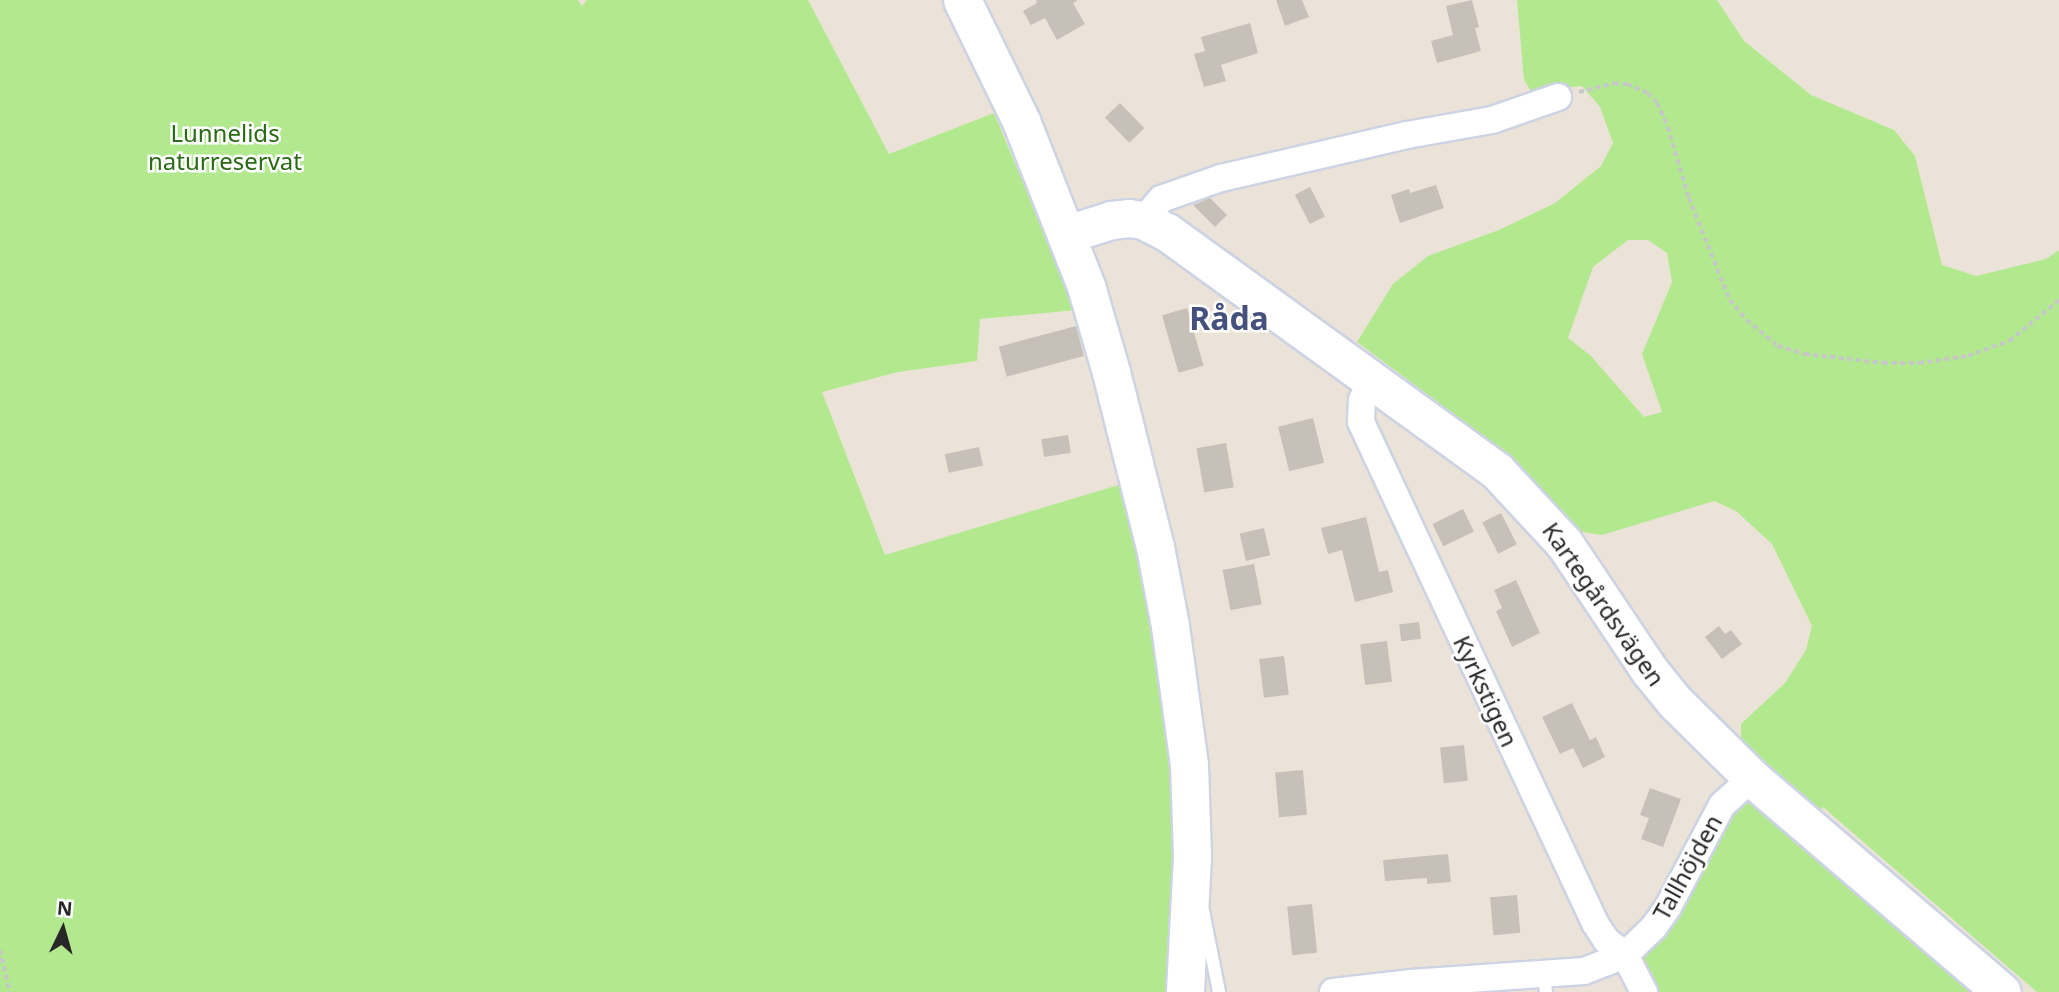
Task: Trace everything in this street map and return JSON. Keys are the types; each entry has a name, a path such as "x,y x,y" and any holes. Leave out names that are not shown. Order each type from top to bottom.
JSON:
{"street":[{"path":"962,0 1021,121 1067,234 1111,372 1167,612 1189,765 1192,895 1185,992"},
{"path":"1067,234 1111,220 1143,220 1161,200 1222,178 1407,135 1492,120 1559,97"},
{"name":"Kartegårdsvägen","path":"1143,220 1167,232 1497,471 1564,543 1649,670 1675,702 1752,778 2002,992"},
{"name":"Kyrkstigen","path":"1371,378 1362,400 1361,422 1595,923 1606,940 1625,955 1644,992"},
{"name":"Tallhöjden","path":"1333,992 1545,983 1625,955 1654,927 1668,907 1722,805 1752,778"}],"lane":[{"path":"1192,895 1200,900 1219,992"}],"path":[{"path":"1559,97 1614,83 1627,84 1648,93 1657,103 1668,127 1689,198 1730,300 1747,320 1778,346 1805,354 1883,363 1919,363 1968,356 2009,341 2059,300"},
{"path":"0,950 10,992"}],"green space":[{"name":"Lunnelids naturreservat","path":"0,0 578,0 582,6 587,0 808,0 889,154 994,113 1076,310 980,319 977,361 898,372 822,392 885,555 1122,484 1145,567 1163,677 1175,799 1174,883 1166,992 0,992"},
{"path":"1517,0 1717,0 1744,41 1811,95 1894,130 1915,156 1942,265 1976,276 2046,259 2059,250 2059,992 2037,992 1823,807 1804,833 1982,992 1655,992 1635,955 1741,797 1741,724 1785,683 1806,650 1812,626 1772,544 1736,511 1714,501 1602,535 1577,531 1536,487 1462,420 1357,342 1393,284 1428,256 1499,230 1555,203 1601,166 1613,143 1600,107 1582,86 1531,91 1524,80","holes":["1628,240 1648,240 1667,253 1672,282 1642,354 1662,412 1644,417 1591,356 1568,338 1593,267"]}],"building":[{"path":"1036,0 1078,0 1073,3 1085,24 1057,40 1045,18 1031,25 1023,11 1037,3"},
{"path":"1276,0 1302,0 1309,17 1285,26"},
{"path":"1472,0 1479,27 1475,28 1481,51 1437,63 1431,41 1453,35 1446,6"},
{"path":"1250,23 1258,53 1221,65 1226,81 1204,87 1194,54 1205,51 1201,37"},
{"path":"1120,103 1144,128 1129,143 1105,118"},
{"path":"1436,185 1444,208 1400,223 1391,195 1409,189 1410,193"},
{"path":"1310,187 1325,216 1310,224 1295,195"},
{"path":"1210,198 1227,215 1215,227 1193,205"},
{"path":"1187,308 1204,366 1179,373 1162,315"},
{"path":"1076,326 1084,356 1007,377 999,347"},
{"path":"1313,418 1324,463 1289,471 1278,427"},
{"path":"1068,435 1071,453 1044,457 1041,439"},
{"path":"1226,443 1234,487 1204,493 1196,448"},
{"path":"979,447 983,466 949,473 945,454"},
{"path":"1463,509 1474,531 1443,546 1432,524"},
{"path":"1501,513 1517,544 1498,554 1482,523"},
{"path":"1366,517 1379,572 1388,570 1393,592 1355,602 1342,550 1328,554 1321,528"},
{"path":"1264,528 1270,555 1246,561 1240,534"},
{"path":"1254,564 1262,604 1230,610 1223,570"},
{"path":"1516,580 1540,633 1512,647 1496,611 1502,608 1494,590"},
{"path":"1419,622 1421,639 1401,641 1399,624"},
{"path":"1719,626 1725,634 1731,630 1742,644 1722,659 1705,637"},
{"path":"1387,641 1392,682 1365,685 1360,644"},
{"path":"1284,656 1289,695 1264,698 1259,659"},
{"path":"1572,703 1590,740 1596,737 1605,757 1583,768 1573,748 1560,754 1542,717"},
{"path":"1464,745 1468,781 1444,783 1440,748"},
{"path":"1303,770 1307,815 1279,817 1275,772"},
{"path":"1650,788 1681,799 1663,847 1641,839 1649,818 1640,815"},
{"path":"1448,854 1451,882 1427,884 1427,878 1385,881 1383,860"},
{"path":"1517,895 1520,933 1493,935 1490,897"},
{"path":"1312,904 1317,953 1292,955 1287,907"}],"district":[{"name":"Råda","path":"1229,318"}]}
